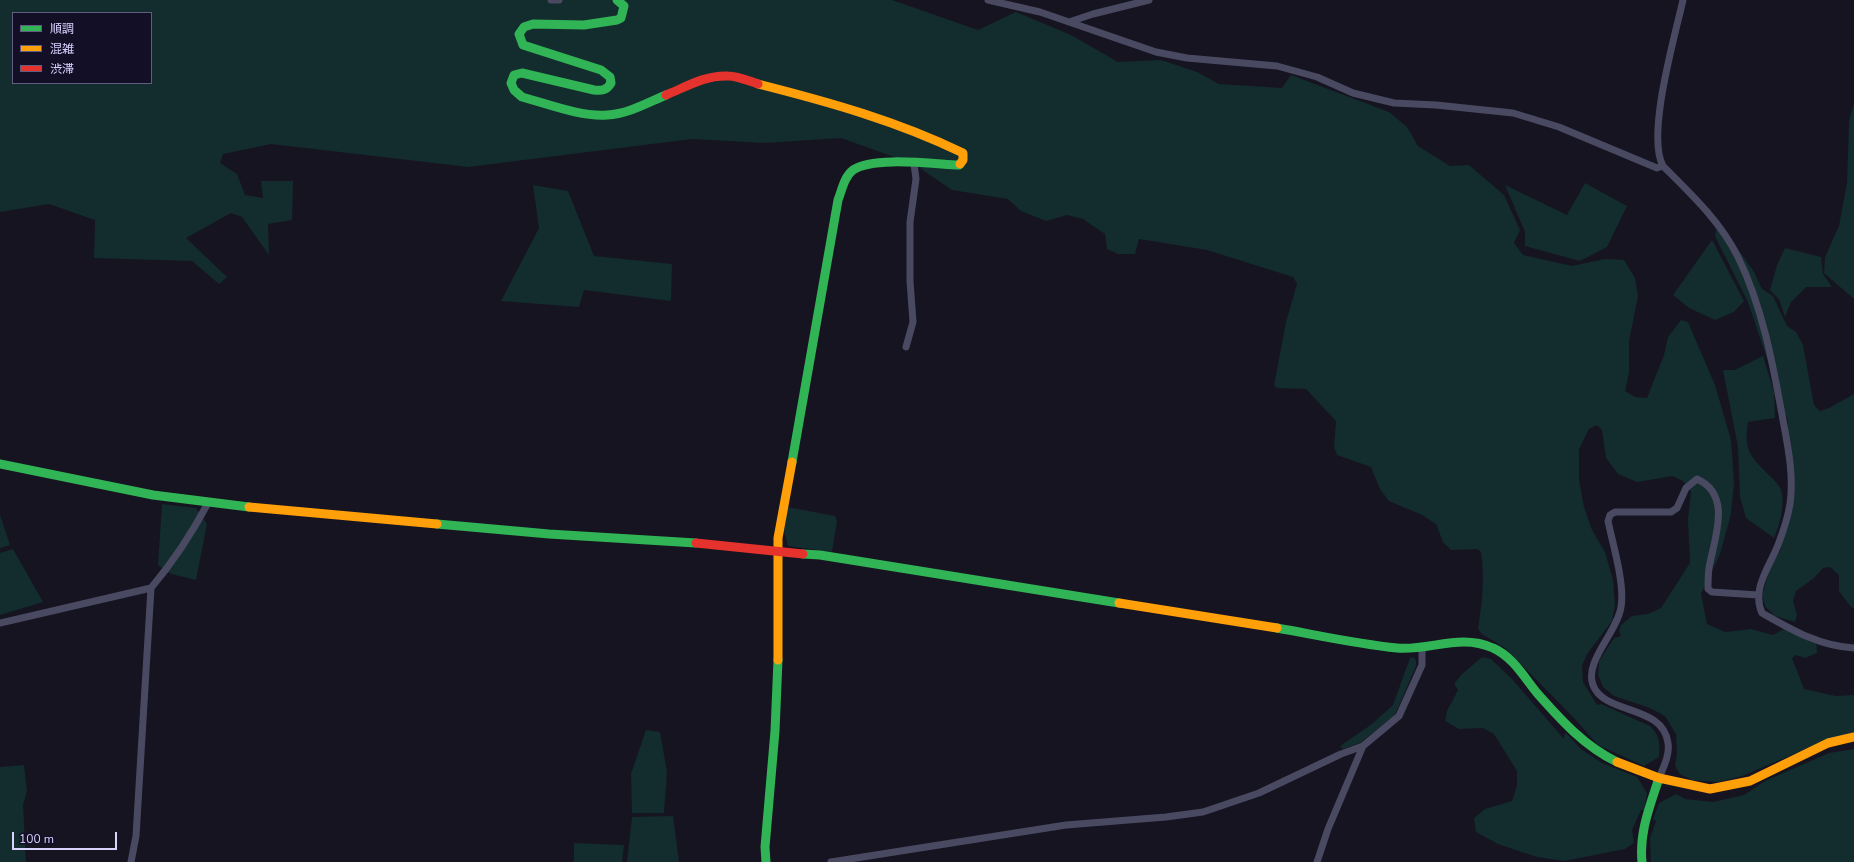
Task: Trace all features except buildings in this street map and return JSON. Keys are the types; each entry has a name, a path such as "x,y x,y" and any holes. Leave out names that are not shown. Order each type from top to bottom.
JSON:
{"street":[{"path":"552,0 559,0"},
{"path":"618,0 624,6 621,18 617,20 568,25 528,24 522,28 519,34 519,39 523,44 601,70 610,77 611,83 608,89 601,91 594,90 522,73 514,75 511,82 514,90 522,97 547,104 592,115 608,115 632,110 703,79 729,76 876,116 933,137 963,153 963,160 959,166 882,162 860,165 852,170 847,177 838,200 782,511 778,552 778,659 775,731 765,847 766,862"},
{"path":"988,0 1040,12 1156,52 1187,58 1277,66 1317,77 1353,93 1394,103 1436,105 1513,113 1559,127 1657,168 1663,166"},
{"path":"1069,22 1093,14 1149,0"},
{"path":"1682,0 1663,84 1658,130 1659,153 1663,166 1701,204 1716,222 1737,256 1764,326 1789,453 1792,487 1790,505 1778,546 1768,564 1758,595 1759,607 1762,613 1801,636 1839,647 1854,648"},
{"path":"906,347 913,322 910,282 910,222 916,179 914,164"},
{"path":"0,464 152,495 208,503 348,517 549,534 711,544 778,552 820,555 1398,648 1422,647 1458,641 1473,642 1492,648 1508,658 1559,718 1580,738 1601,754 1621,764 1659,778 1710,789 1750,780 1828,744 1854,737"},
{"path":"1642,862 1641,847 1643,831 1667,755 1668,744 1664,732 1650,717 1602,698 1593,685 1593,663 1616,625 1621,607 1621,583 1608,521 1610,515 1615,512 1671,512 1677,508 1686,488 1697,479 1708,484 1717,502 1719,527 1709,569 1708,589 1712,592 1758,595"},
{"path":"0,623 151,588 163,574 199,520 208,503"},
{"path":"131,862 136,836 151,588"},
{"path":"831,862 1066,825 1166,817 1203,812 1259,793 1341,754 1363,746 1399,716 1422,665 1422,647"},
{"path":"1317,862 1328,829 1363,746"}],"green space":[{"path":"0,0 892,0 978,30 1016,12 1071,35 1118,62 1161,60 1197,72 1219,84 1282,88 1291,75 1389,112 1407,127 1418,146 1450,166 1469,165 1504,195 1520,230 1514,243 1523,255 1572,266 1605,259 1624,260 1635,278 1638,296 1629,341 1629,373 1625,391 1635,397 1647,398 1664,355 1668,337 1681,320 1688,322 1715,385 1731,440 1734,482 1731,514 1720,554 1701,594 1707,624 1725,632 1751,629 1773,635 1784,629 1816,640 1817,653 1805,658 1796,655 1792,658 1804,689 1836,696 1854,695 1854,733 1827,740 1742,776 1718,782 1692,780 1680,774 1675,766 1677,752 1676,734 1665,716 1650,708 1614,696 1603,687 1598,675 1599,661 1614,638 1621,636 1619,631 1621,625 1632,616 1648,614 1661,608 1690,563 1688,519 1691,492 1683,481 1673,476 1637,482 1618,474 1606,458 1602,430 1597,425 1589,429 1579,449 1579,480 1584,507 1592,530 1605,552 1613,580 1615,606 1612,621 1587,654 1582,666 1583,682 1597,705 1601,704 1650,726 1656,733 1659,740 1659,757 1644,766 1598,745 1573,717 1505,648 1482,634 1478,629 1481,610 1483,571 1481,552 1477,549 1451,550 1443,542 1436,524 1422,515 1389,501 1380,489 1371,467 1337,455 1334,447 1336,421 1306,389 1277,388 1274,385 1286,322 1297,284 1293,277 1207,250 1139,239 1135,254 1118,254 1107,249 1105,234 1083,219 1067,215 1046,221 1021,211 1008,199 952,190 914,164 841,138 764,143 692,139 468,167 271,144 223,154 220,163 237,174 245,195 263,198 261,181 293,181 292,220 268,224 269,255 242,217 231,213 186,238 227,277 219,284 192,261 94,258 95,220 49,204 0,212"},
{"path":"1854,103 1854,299 1824,273 1825,257 1839,226 1847,183 1849,121"},
{"path":"1585,183 1627,206 1607,247 1580,261 1525,246 1525,232 1505,185 1567,215"},
{"path":"533,185 568,191 594,256 672,264 671,301 584,290 579,307 501,301 539,228"},
{"path":"1724,229 1754,272 1762,289 1773,296 1787,326 1796,332 1803,345 1814,405 1820,411 1829,408 1854,394 1854,608 1851,607 1839,591 1839,575 1830,567 1823,568 1814,578 1796,591 1793,601 1797,615 1795,622 1775,616 1765,606 1762,595 1771,566 1781,549 1788,500 1788,421 1748,302 1715,236 1716,230"},
{"path":"1712,240 1744,301 1734,312 1715,320 1689,308 1673,295"},
{"path":"1785,248 1821,257 1823,274 1832,287 1806,287 1791,302 1785,317 1779,299 1770,290 1777,265"},
{"path":"1763,356 1774,392 1775,418 1748,422 1747,441 1748,448 1754,459 1777,483 1781,491 1782,510 1774,538 1746,518 1740,497 1738,447 1723,370 1735,370"},
{"path":"162,504 196,508 207,524 196,580 171,574 158,565"},
{"path":"787,507 835,516 837,521 832,552 788,546 784,531"},
{"path":"0,515 10,545 0,548"},
{"path":"13,549 43,602 0,615 0,553"},
{"path":"1413,657 1416,660 1416,666 1395,715 1360,743 1343,749 1340,747 1372,724 1393,705 1410,658"},
{"path":"1482,657 1491,659 1512,679 1564,739 1565,732 1581,749 1602,763 1637,777 1647,793 1644,810 1641,810 1632,830 1634,843 1625,849 1564,861 1537,857 1498,844 1476,832 1474,818 1485,809 1512,801 1517,786 1517,771 1494,734 1483,728 1459,729 1445,721 1447,711 1458,690 1454,684 1462,674"},
{"path":"646,730 660,732 667,772 664,813 632,813 631,774"},
{"path":"1854,749 1854,862 1651,862 1650,838 1656,821 1653,819 1659,803 1676,794 1685,799 1713,802 1744,795 1765,781 1829,753"},
{"path":"24,765 27,791 23,805 26,862 0,862 0,767"},
{"path":"673,816 679,862 627,862 632,817"},
{"path":"574,843 624,845 622,862 574,862"}],"traffic: fast":[{"path":"617,0 624,6 621,18 617,20 584,25 533,24 524,27 519,34 523,45 601,70 610,77 611,83 606,89 594,90 522,73 514,75 511,83 514,90 522,97 576,112 597,115 622,113 666,95"},
{"path":"792,462 838,200 847,176 853,170 874,163 920,162 960,164"},
{"path":"0,464 153,495 249,507"},
{"path":"437,524 549,534 696,543"},
{"path":"803,554 820,555 1119,603"},
{"path":"1277,628 1352,642 1397,648 1421,647 1457,642 1469,642 1493,648 1506,656 1512,662 1537,693 1574,732 1605,756 1617,762"},
{"path":"766,862 765,847 775,731 778,660"},
{"path":"1642,862 1642,840 1644,830 1659,778"}],"traffic: slow":[{"path":"758,84 837,105 913,131 963,153 963,160 960,164"},
{"path":"778,660 778,538 792,462"},
{"path":"249,507 437,524"},
{"path":"1119,603 1277,628"},
{"path":"1617,762 1659,778 1710,789 1750,781 1828,743 1854,737"}],"traffic: jam":[{"path":"666,95 711,77 736,77 758,84"},
{"path":"696,543 803,554"}]}
